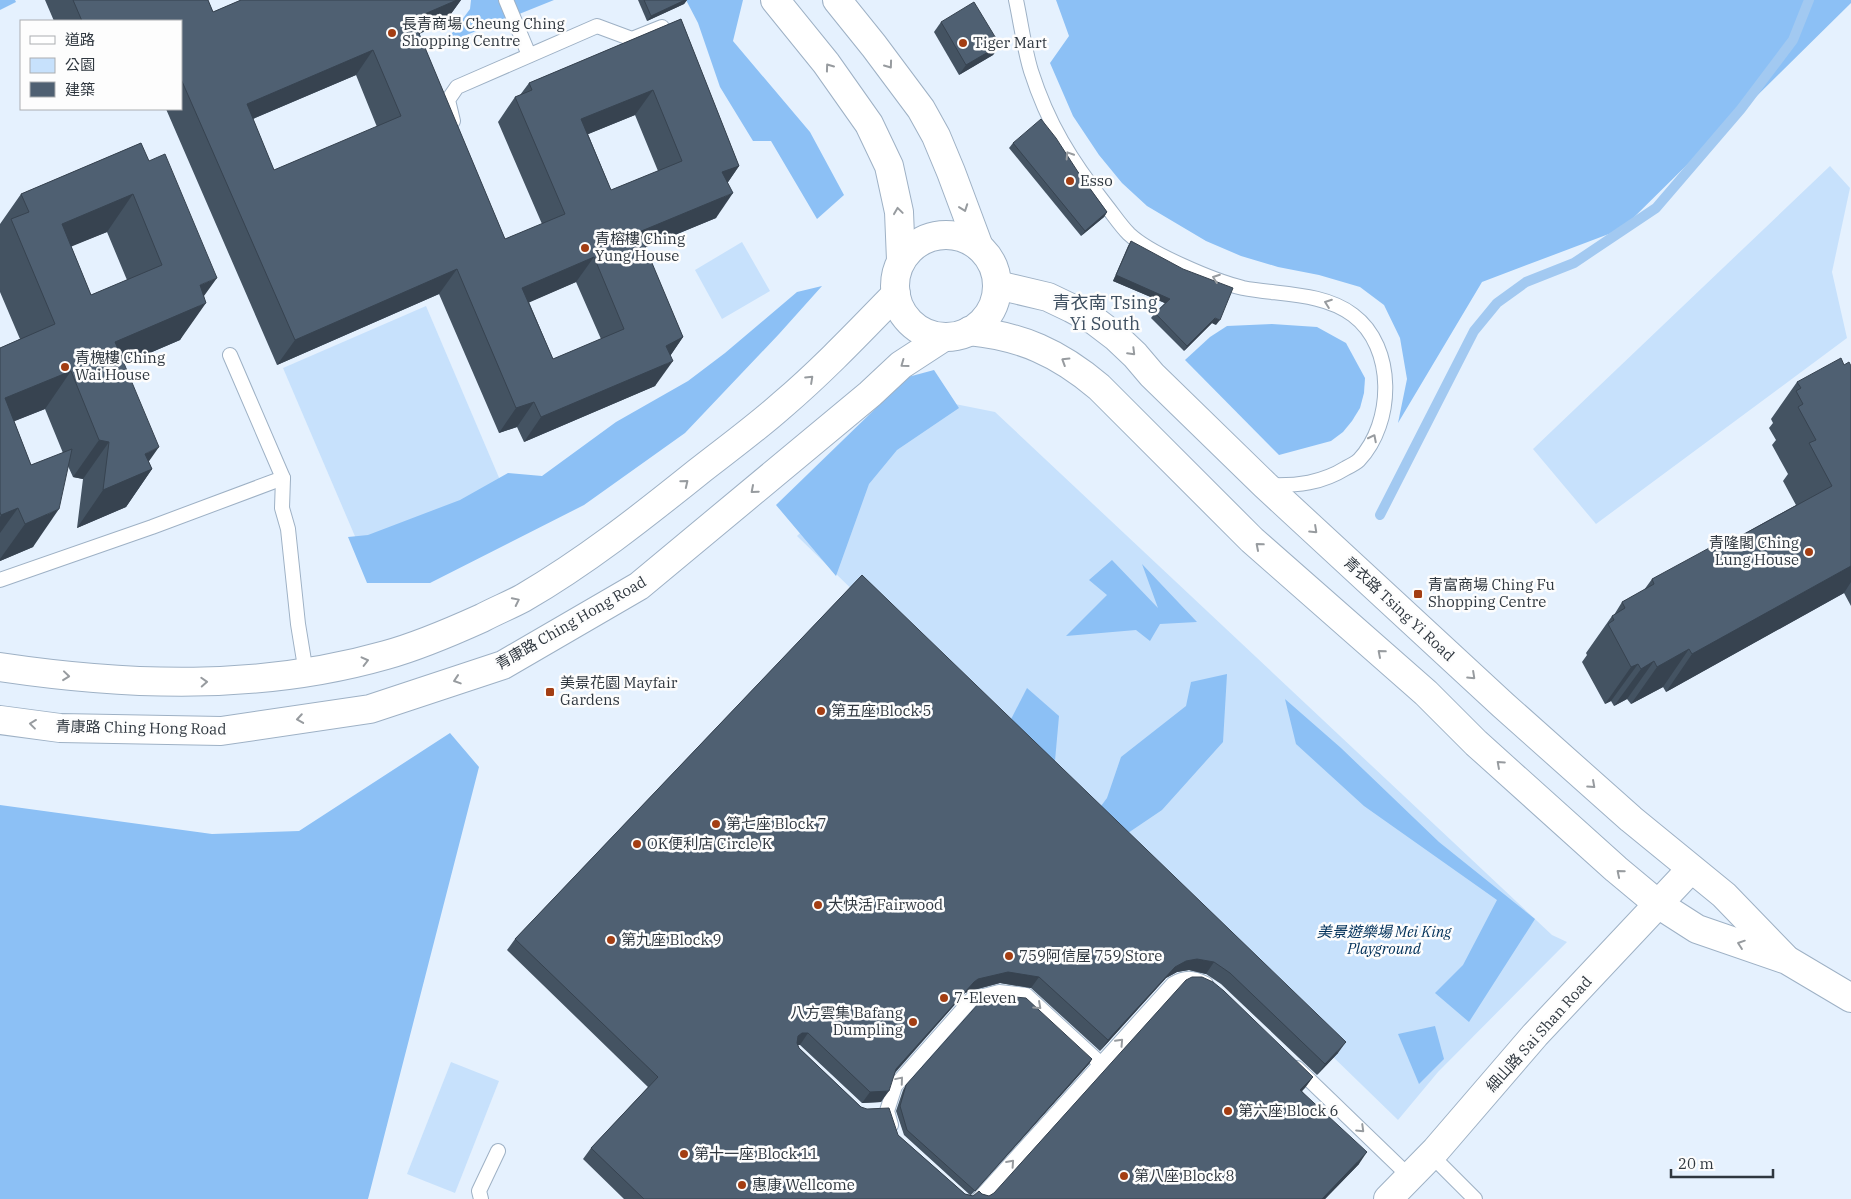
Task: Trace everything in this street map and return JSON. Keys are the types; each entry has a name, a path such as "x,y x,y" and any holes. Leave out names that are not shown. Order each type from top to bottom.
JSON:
{"main road":[{"path":"775,0 826,64 869,124 889,166 899,212 902,260"},
{"path":"837,0 921,109 936,136 979,247"},
{"path":"934,236 958,236 969,240 979,247 990,261 997,285 993,304 984,320 957,334 931,334 918,329 908,320 900,308 896,294 896,277 902,260 912,248 923,240 934,236"},
{"name":"青衣路 Tsing Yi Road","path":"997,285 1048,298 1072,308 1095,321 1116,337 1135,355 1152,376 1265,485 1503,705 1631,819 1724,895 1787,960"},
{"path":"0,667 103,680 155,683 200,682 306,673 389,655 430,640 521,599 562,574 647,514 782,405 844,347 896,294"},
{"name":"青衣路 Tsing Yi Road","path":"957,334 993,333 1016,339 1061,358 1080,371 1099,387 1252,540 1426,693 1483,750 1658,904 1697,929 1787,960 1851,998"},
{"name":"青康路 Ching Hong Road","path":"0,720 60,728 220,731 370,708 503,665 639,586 870,394 901,366 957,334"},
{"name":"細山路 Sai Shan Road","path":"1388,1199 1431,1155 1536,1035 1691,869"}],"lane":[{"path":"506,0 529,55"},
{"path":"1016,0 1031,69 1045,110 1060,140 1080,172 1129,234 1151,249 1188,268 1242,288 1307,296 1330,303 1353,315 1370,333 1381,354 1385,379 1384,403 1380,425 1371,444 1358,461 1340,472 1316,482 1291,486 1265,485"},
{"path":"458,132 450,114 448,100 457,87 597,26 632,39 662,27"},
{"path":"230,356 283,478 282,508 288,529 298,624 306,673"},
{"path":"0,580 152,527 283,478"},
{"path":"978,1199 1169,988 1182,978 1190,978 1200,981 1218,993"},
{"path":"896,1140 882,1111 895,1086 972,1000 999,992 1026,995 1100,1063"},
{"path":"1285,1056 1410,1176"},
{"path":"481,1199 479,1191 498,1151"},
{"path":"1431,1155 1475,1199"}],"green space":[{"path":"1830,166 1850,188 1832,272 1847,338 1596,524 1533,449"},
{"path":"742,242 770,291 722,319 695,270"},
{"path":"426,306 503,487 360,548 283,368"},
{"name":"美景遊樂場 Mei King Playground","path":"955,404 995,412 1552,935 1567,942 1438,1072 1398,1120 797,536 920,419"},
{"path":"451,1062 499,1081 455,1193 407,1174"}],"shaded area":[{"path":"0,0 15,0 16,2 0,10"},
{"path":"471,0 554,0 444,44 470,9"},
{"path":"686,0 743,0 733,41 810,132 844,195 817,219 771,141 753,141 720,87 698,23"},
{"path":"1056,0 1851,0 1851,3 1622,229 1482,282 1398,423 1407,379 1400,338 1384,305 1360,287 1241,256 1206,241 1147,206 1122,183 1099,155 1073,116 1050,63 1069,36"},
{"path":"822,286 685,433 584,505 430,583 367,583 348,537 368,535 460,500 508,473 542,476 616,422 688,381 725,353 797,292"},
{"path":"1272,324 1317,327 1346,343 1365,378 1360,408 1343,432 1331,441 1279,455 1185,360 1210,337 1227,326"},
{"path":"934,370 959,408 897,450 869,484 836,576 776,505 908,377"},
{"path":"1112,560 1158,608 1142,564 1197,622 1160,624 1150,641 1136,630 1066,636 1107,595 1089,580"},
{"path":"1227,674 1223,742 1162,810 1128,833 1101,806 1107,798 1121,757 1186,706 1191,682"},
{"path":"1027,688 1059,716 1054,772 1008,725"},
{"path":"1285,699 1341,748 1439,842 1535,919 1469,1022 1435,993 1463,965 1497,900 1364,806 1296,744"},
{"path":"450,733 479,767 368,1199 0,1199 0,805 212,834 299,831"},
{"path":"1435,1026 1444,1059 1419,1084 1398,1034"}],"building":[{"path":"73,0 208,0 213,12 241,0 457,0 413,19 505,239 565,214 515,97 532,90 529,83 681,19 739,166 722,172 733,193 639,232 683,337 666,346 673,361 541,417 534,402 516,408 457,269 295,340 182,81 182,20 82,20","holes":["373,50 401,116 274,170 247,104","653,90 682,161 611,190 581,119","594,257 624,329 553,359 522,288"]},
{"path":"644,0 685,0 651,16"},
{"name":"Tiger Mart","path":"974,2 1000,45 966,65 941,22"},
{"path":"1041,119 1107,212 1085,231 1013,143"},
{"path":"141,143 149,161 165,154 217,278 200,285 206,303 115,342 159,447 145,454 152,469 103,490 109,442 99,440 71,371 5,398 31,465 72,449 59,509 25,524 18,508 1,515 0,512 0,348 55,324 11,219 29,212 21,194","holes":["133,194 162,265 91,295 62,224"]},
{"path":"1131,241 1183,269 1233,288 1220,320 1215,318 1187,346 1155,313 1170,299 1116,275"},
{"name":"青隆閣 Ching Lung House","path":"1841,358 1844,365 1849,362 1851,366 1851,566 1692,654 1689,649 1657,667 1654,661 1641,669 1638,664 1631,667 1608,624 1614,620 1612,616 1625,608 1622,602 1654,584 1652,579 1711,547 1713,551 1832,486 1809,443 1816,440 1798,407 1803,404 1796,391 1801,388 1797,382"},
{"path":"862,575 1346,1042 1325,1064 1230,973 1214,962 1197,959 1186,961 1175,967 1108,1040 1039,977 1008,972 978,979 896,1069 889,1091 870,1092 808,1033 802,1033 798,1036 797,1043 799,1048 861,1107 867,1109 889,1108 898,1135 965,1194 973,1196 979,1191 989,1196 994,1193 1186,980 1192,977 1202,977 1213,982 1224,991 1313,1077 1300,1090 1367,1152 1322,1199 644,1199 591,1148 658,1077 515,939"},
{"path":"1003,996 1026,998 1092,1059 975,1191 907,1130 900,1106 906,1085 980,1002"}],"waterway":[{"path":"1380,515 1474,331 1497,303 1526,282 1574,263 1656,208 1741,109 1793,40 1809,0"}],"place":[{"name":"長青商場 Cheung Ching Shopping Centre","path":"392,33"},
{"name":"Tiger Mart","path":"963,43"},
{"name":"Esso","path":"1070,181"},
{"name":"青榕樓 Ching Yung House","path":"585,248"},
{"name":"青槐樓 Ching Wai House","path":"65,367"},
{"name":"青隆閣 Ching Lung House","path":"1809,552"},
{"name":"青富商場 Ching Fu Shopping Centre","path":"1418,594"},
{"name":"美景花園 Mayfair Gardens","path":"550,692"},
{"name":"第五座 Block 5","path":"821,711"},
{"name":"第七座 Block 7","path":"716,824"},
{"name":"OK便利店 Circle K","path":"637,844"},
{"name":"大快活 Fairwood","path":"818,905"},
{"name":"第九座 Block 9","path":"611,940"},
{"name":"759阿信屋 759 Store","path":"1009,956"},
{"name":"7-Eleven","path":"944,998"},
{"name":"八方雲集 Bafang Dumpling","path":"913,1022"},
{"name":"第六座 Block 6","path":"1228,1111"},
{"name":"第十一座 Block 11","path":"684,1154"},
{"name":"第八座 Block 8","path":"1124,1176"},
{"name":"惠康 Wellcome","path":"742,1185"}],"district":[{"name":"青衣南 Tsing Yi South","path":"1105,313"}]}
